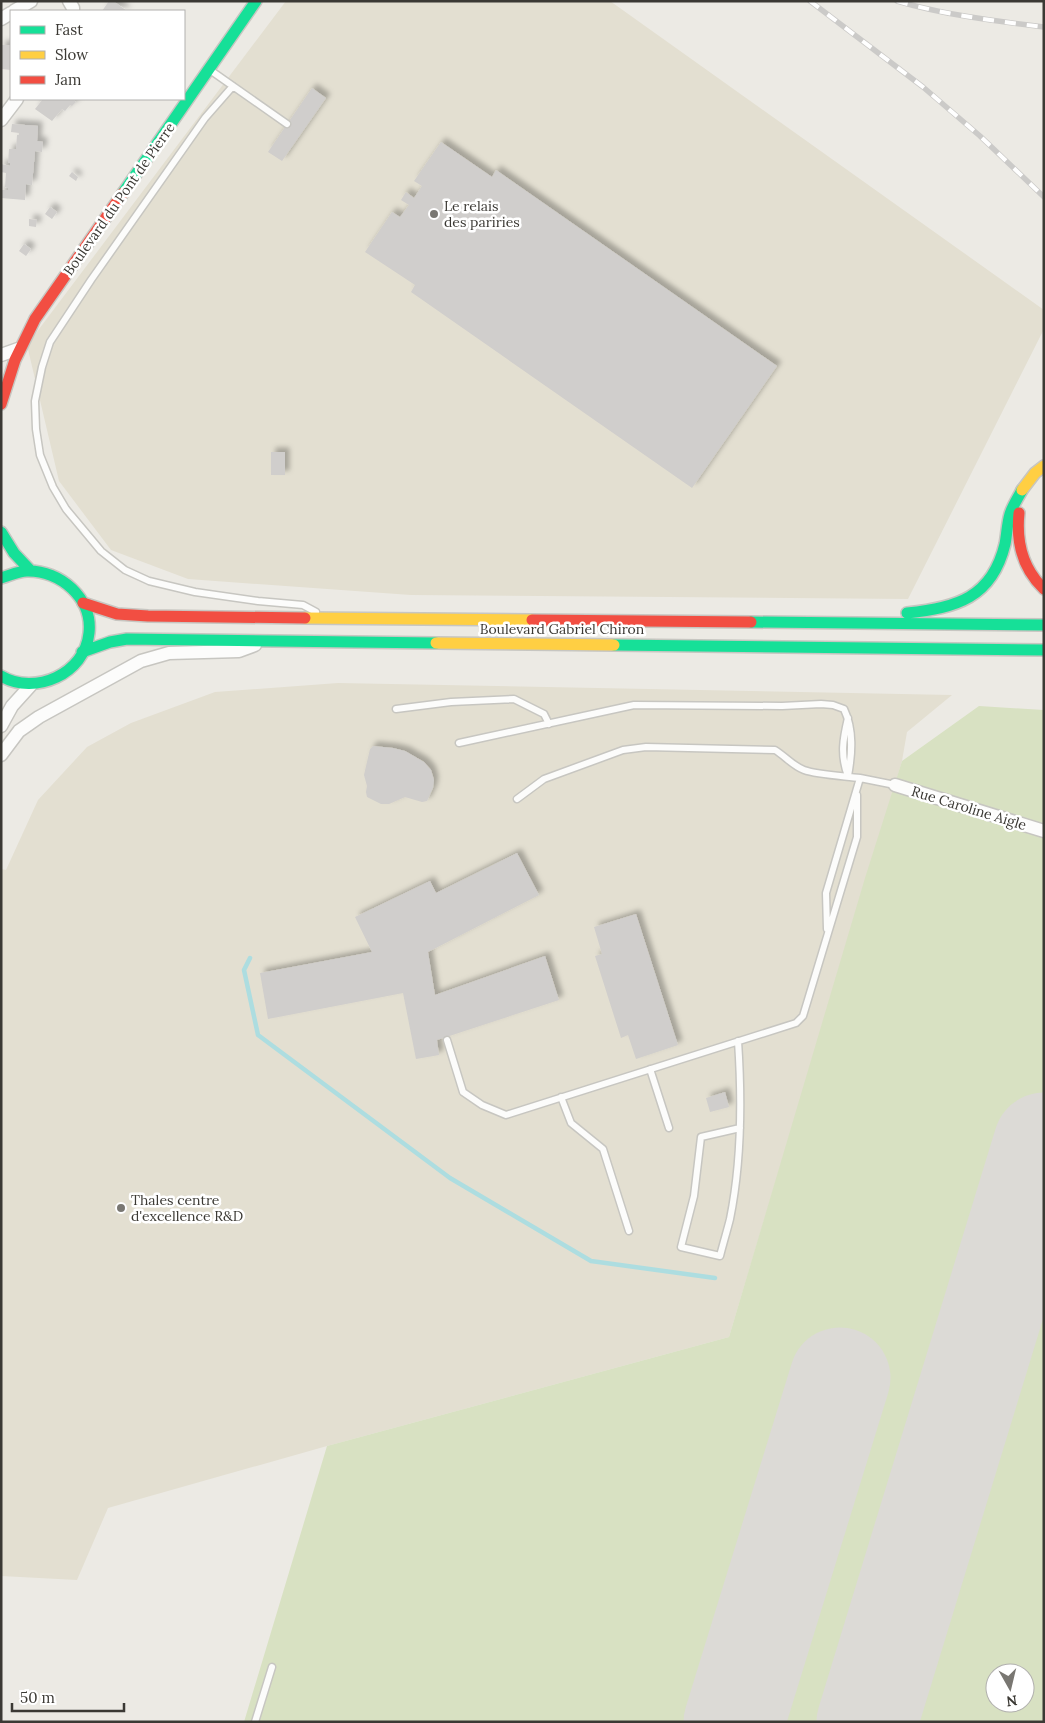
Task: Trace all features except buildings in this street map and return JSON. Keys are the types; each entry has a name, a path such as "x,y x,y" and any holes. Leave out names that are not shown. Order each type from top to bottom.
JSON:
{"main road":[{"name":"Boulevard du Pont de Pierre","path":"1,404 18,349 40,311 256,1"},
{"path":"845,623 876,615 934,610 960,604 986,586 998,570 1005,547 1009,517 1022,490 1035,473 1044,466"},
{"path":"1022,490 1018,520 1020,544 1029,570 1044,589"},
{"path":"1,532 14,553 30,570"},
{"path":"1,578 13,573 30,570 46,572 61,578 74,589 83,603 87,615 88,628 87,640 82,652 74,666 61,676 47,682 31,685 18,683 1,676"},
{"name":"Boulevard Gabriel Chiron","path":"83,603 117,614 148,616 1044,625"},
{"name":"Boulevard Gabriel Chiron","path":"82,652 110,642 127,640 1044,650"},
{"path":"975,649 992,658 1037,661"}],"street":[{"path":"16,10 30,1"},
{"path":"1,120 16,100"},
{"path":"1,355 18,349"},
{"path":"1,756 19,732 39,717 141,661 169,653 239,651 264,642"},
{"path":"1,726 12,706 31,685"},
{"name":"Rue Caroline Aigle","path":"895,784 1044,831"}],"lane":[{"path":"209,70 287,124"},
{"path":"233,86 205,118 91,280 50,342 42,367 36,401 36,430 40,455 53,487 66,509 101,551 125,570 149,581 196,592 303,605 328,618"},
{"path":"396,709 451,702 514,699 544,714 549,724"},
{"path":"459,743 634,705 833,705 844,709 848,718 844,736 843,762 848,776"},
{"path":"517,800 544,779 623,750 646,747 775,750 784,755 792,764 805,770 895,784"},
{"path":"827,935 826,893 860,778"},
{"path":"447,1040 463,1092 482,1105 506,1115 796,1023 803,1016 857,837 856,796"},
{"path":"738,1041 741,1092 740,1128 730,1218 720,1256 682,1247 694,1196 701,1137 740,1128"},
{"path":"650,1069 669,1128"},
{"path":"561,1097 571,1124 603,1149 629,1231"},
{"path":"255,1722 272,1667"}],"shaded area":[{"path":"286,1 610,1 1044,310 1044,329 908,599 411,595 188,579 111,550 59,481 27,345"},
{"path":"338,683 952,695 907,732 902,761 729,1337 327,1446 108,1508 77,1580 1,1576 1,869 6,870 38,800 87,747 131,723 215,692"}],"green space":[{"path":"979,706 1044,710 1044,1722 244,1722 327,1446 729,1337 865,878 902,761"}],"waterway":[{"path":"250,958 244,970 258,1035 450,1178 591,1261 715,1278"}],"runway":[{"path":"867,1722 1044,1143"},
{"path":"734,1722 840,1378"}],"railway":[{"path":"810,1 923,87 980,136 1044,197"},
{"path":"897,1 952,14 1044,27"}],"traffic: fast":[{"path":"123,193 256,1"},
{"path":"907,613 941,608 956,603 969,597 981,588 991,577 999,562 1005,544 1010,514 1022,490"},
{"path":"1,532 14,553 30,570"},
{"path":"1,578 27,571 51,575 72,588 86,608 89,620 89,633 85,647 78,660 68,670 43,682 14,682 1,676"},
{"path":"751,622 1044,625"},
{"path":"82,652 110,642 127,639 436,643"},
{"path":"614,645 1044,650"}],"traffic: slow":[{"path":"1022,490 1035,473 1044,466"},
{"path":"305,618 532,620"},
{"path":"436,643 614,645"}],"traffic: jam":[{"path":"1,404 15,360 35,319 123,193"},
{"path":"1019,513 1018,524 1022,554 1031,573 1044,589"},
{"path":"83,603 117,614 305,618"},
{"path":"532,620 751,622"}],"place":[{"name":"Le relais des pariries","path":"434,214"},
{"name":"Thales centre d'excellence R&D","path":"121,1208"}]}
